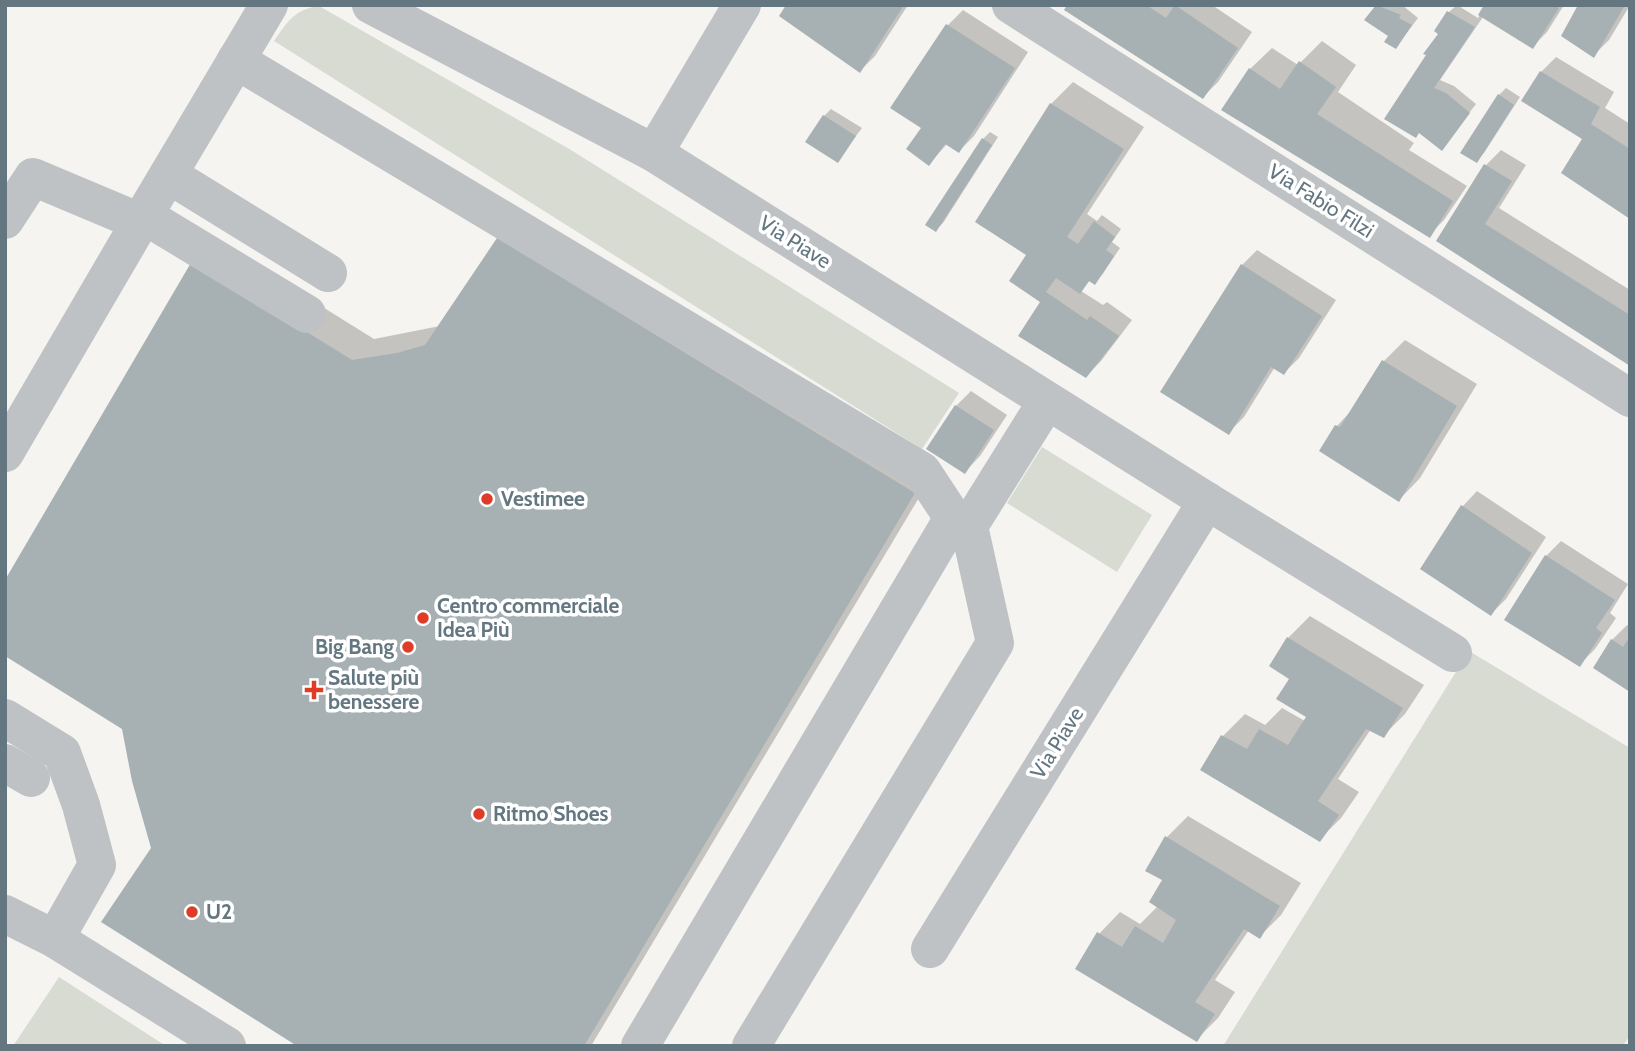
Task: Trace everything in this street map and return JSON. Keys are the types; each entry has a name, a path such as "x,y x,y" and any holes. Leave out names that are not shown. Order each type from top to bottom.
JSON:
{"street":[{"path":"5,453 269,5"},
{"name":"Via Piave","path":"371,5 654,153 1453,653"},
{"path":"654,153 742,5"},
{"name":"Via Fabio Filzi","path":"1011,5 1630,398"},
{"path":"236,60 922,471 961,522 995,643 751,1046"},
{"path":"169,175 328,273"},
{"path":"5,220 33,177 142,219 307,314"},
{"path":"640,1046 961,522 1048,401"},
{"name":"Via Piave","path":"930,949 1207,501"},
{"path":"5,718 62,753 81,804 97,865 55,939"},
{"path":"5,914 55,939 227,1046"}],"shaded area":[{"path":"319,6 571,150 959,393 922,449 274,41 297,14"},
{"path":"1042,447 1152,515 1117,572 1007,503"},
{"path":"1469,651 1630,748 1630,1035 1623,1046 1223,1046"},
{"path":"59,977 166,1046 13,1046"}],"building":[{"path":"786,5 904,5 860,73 779,16"},
{"path":"1067,5 1146,5 1166,18 1175,5 1238,48 1203,99 1064,10"},
{"path":"1376,5 1401,15 1399,18 1412,25 1396,49 1384,42 1388,36 1364,20"},
{"path":"1484,5 1554,5 1559,8 1533,49 1478,15"},
{"path":"1578,5 1625,5 1594,58 1561,36"},
{"path":"1447,11 1475,27 1434,88 1446,93 1470,113 1442,151 1419,133 1416,138 1384,119 1426,55 1423,54 1438,34 1434,31"},
{"path":"946,24 1015,68 959,153 945,144 929,166 906,149 921,128 890,108"},
{"path":"1299,61 1336,87 1317,114 1453,201 1430,238 1221,110 1249,68 1280,89"},
{"path":"1540,71 1600,107 1591,124 1630,149 1630,219 1561,173 1582,139 1521,101"},
{"path":"1498,94 1514,105 1477,163 1460,153"},
{"path":"1050,103 1124,149 1067,237 1078,244 1094,221 1115,237 1106,250 1114,256 1095,285 1089,281 1080,294 1056,278 1046,292 1087,320 1090,316 1119,336 1086,378 1018,336 1040,302 1009,281 1026,255 975,222"},
{"path":"823,115 856,136 838,163 805,142"},
{"path":"982,138 992,145 936,232 925,225"},
{"path":"1484,164 1512,181 1485,224 1630,315 1630,366 1436,241"},
{"name":"Centro commerciale Idea Più","path":"497,238 915,493 584,1046 297,1046 101,922 151,848 132,781 122,729 5,656 5,580 192,261 352,360 397,353 425,345"},
{"path":"1241,264 1322,316 1284,375 1271,367 1229,435 1160,392"},
{"path":"1382,360 1457,406 1399,502 1319,451 1335,425 1340,427"},
{"path":"955,405 994,430 965,474 926,449"},
{"path":"1461,505 1532,553 1491,616 1420,569"},
{"path":"1545,555 1615,600 1596,628 1602,633 1580,667 1504,620"},
{"path":"1630,636 1630,692 1593,668 1611,639 1623,647"},
{"path":"1287,637 1403,708 1384,738 1366,729 1318,801 1339,815 1320,842 1200,770 1221,735 1247,749 1259,729 1288,745 1306,717 1276,699 1289,679 1269,666"},
{"path":"1165,836 1280,906 1260,939 1244,929 1195,1002 1215,1014 1197,1042 1075,969 1097,932 1122,947 1135,926 1163,943 1176,920 1149,902 1162,880 1145,871"}],"place":[{"name":"Vestimee","path":"487,499"},
{"name":"Centro commerciale Idea Più","path":"423,618"},
{"name":"Big Bang","path":"408,647"},
{"name":"Salute più benessere","path":"314,690"},
{"name":"Ritmo Shoes","path":"479,814"},
{"name":"U2","path":"192,912"}]}
